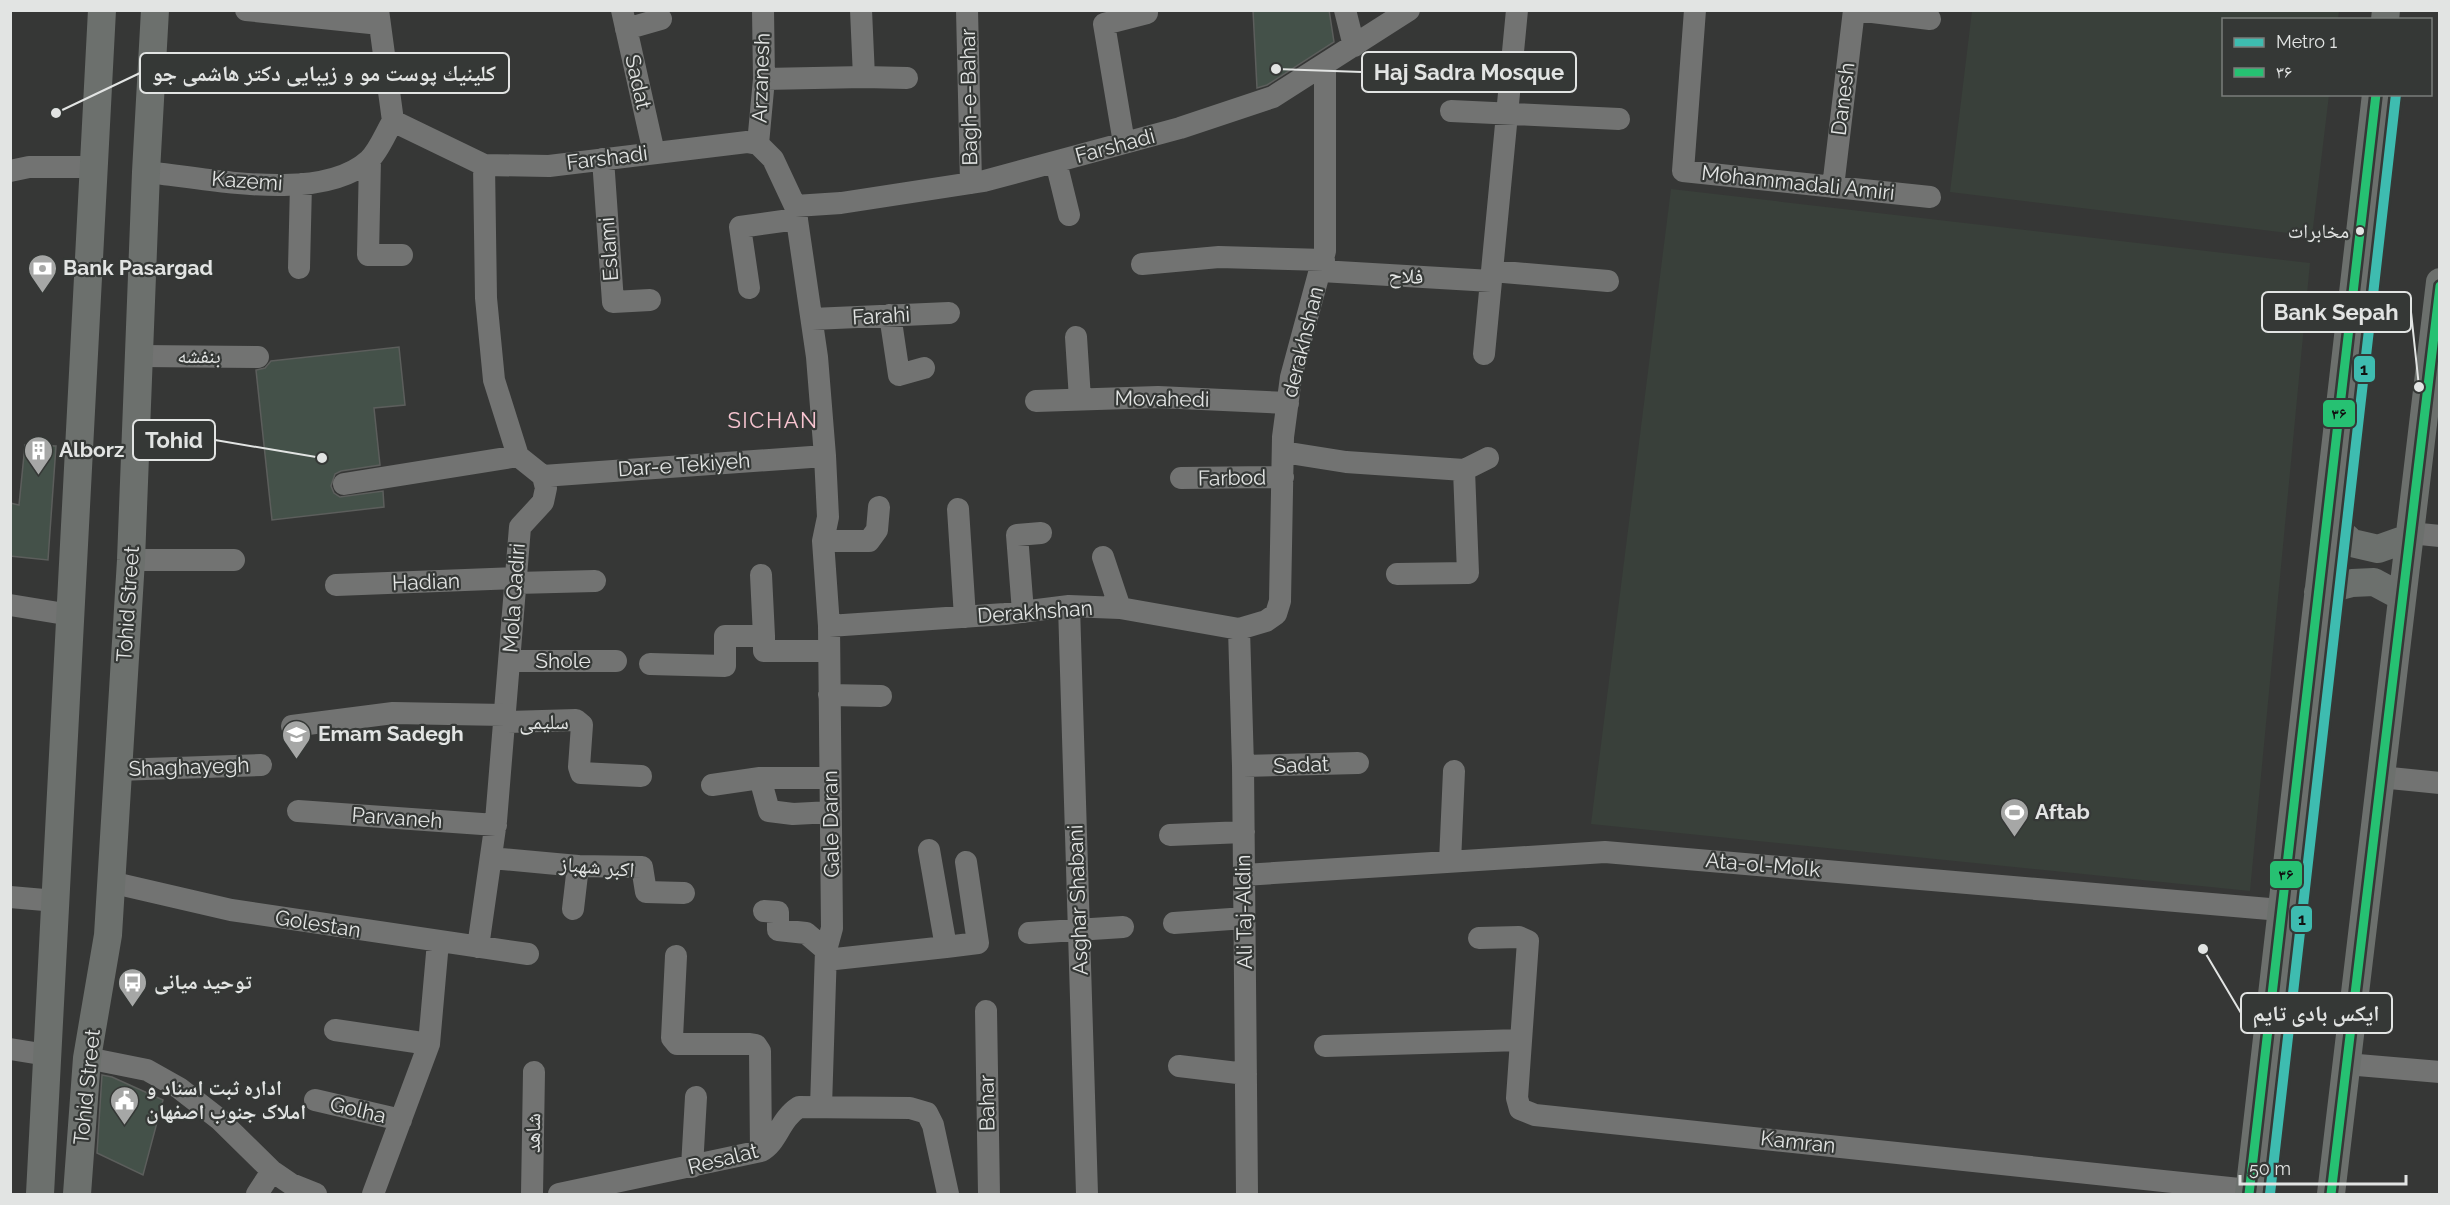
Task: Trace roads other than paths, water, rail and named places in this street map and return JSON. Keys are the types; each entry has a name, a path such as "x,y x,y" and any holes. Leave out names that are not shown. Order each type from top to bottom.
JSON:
{"main road":[{"name":"Tohid Street","path":"40,1194 102,10"},
{"name":"Tohid Street","path":"77,1194 87,1058 108,935 131,560 146,172 155,10"},
{"path":"2249,1192 2376,96"},
{"path":"2331,1194 2409,536 2433,395 2439,282"},
{"path":"2326,520 2352,543 2378,549 2409,536"},
{"path":"2318,592 2352,583 2374,582 2402,597"}],"street":[{"path":"246,10 379,17 393,121"},
{"name":"Arzanesh","path":"758,144 764,79 763,10"},
{"path":"861,10 864,77"},
{"path":"967,11 973,10"},
{"path":"1345,10 1354,46"},
{"name":"Farshadi","path":"749,288 741,226 841,203 971,183 1180,128 1273,97 1409,10"},
{"path":"1484,354 1517,10"},
{"name":"Mohammadali Amiri","path":"1695,10 1683,171 1930,197"},
{"path":"1855,10 1930,19"},
{"name":"Danesh","path":"1833,187 1855,10"},
{"name":"Bagh-e-Bahar","path":"967,11 971,183"},
{"path":"1124,143 1104,24 1147,13"},
{"path":"624,20 662,19"},
{"name":"Sadat","path":"624,20 654,153"},
{"name":"derakhshan","path":"1239,629 1266,621 1276,614 1280,601 1283,452 1291,377 1322,266 1325,65"},
{"path":"764,79 907,78"},
{"path":"1451,111 1619,119"},
{"name":"Kazemi","path":"146,172 281,186 340,178 370,159 393,121"},
{"name":"Farshadi","path":"393,121 484,165 549,166 747,142 758,144"},
{"path":"758,144 773,159 796,212 812,319"},
{"path":"370,159 368,255 402,255"},
{"name":"Eslami","path":"603,159 613,302 650,300"},
{"path":"1056,162 1069,215"},
{"path":"484,165 486,298 494,380 518,456 543,476"},
{"path":"10,171 29,167 94,166"},
{"path":"299,268 301,184"},
{"name":"فلاح","path":"1142,264 1219,257 1322,266 1608,281"},
{"name":"Farahi","path":"812,319 949,313"},
{"path":"890,315 899,375 924,368"},
{"name":"Gale Daran","path":"812,319 821,399 828,517 823,541 829,626 832,928 826,955 821,1107"},
{"path":"1076,337 1080,399"},
{"name":"بنفشه","path":"140,356 258,357"},
{"name":"Movahedi","path":"1036,401 1158,397 1288,403"},
{"path":"1283,452 1346,462 1464,470 1488,458"},
{"path":"344,484 518,456"},
{"name":"Dar-e Tekiyeh","path":"543,476 825,456"},
{"path":"1397,574 1468,573 1464,470"},
{"name":"Mola Qadiri","path":"478,947 496,825 520,527 543,502 546,488 543,476"},
{"name":"Farbod","path":"1181,478 1283,477"},
{"path":"823,541 869,541 877,530 879,507"},
{"path":"958,509 964,617"},
{"path":"1023,612 1017,535 1041,533"},
{"path":"2409,536 2439,536"},
{"path":"1103,557 1120,608"},
{"path":"131,560 234,560"},
{"path":"761,575 764,651 829,651"},
{"path":"516,580 595,581"},
{"name":"Hadian","path":"336,585 516,580"},
{"path":"10,605 71,615"},
{"name":"Derakhshan","path":"829,626 964,617 1069,606 1120,608 1239,629"},
{"name":"Asghar Shabani","path":"1069,606 1086,1194"},
{"name":"Ali Taj-Aldin","path":"1239,629 1244,832 1247,1194"},
{"path":"650,664 725,666 725,636 764,636"},
{"name":"Shole","path":"510,661 616,661"},
{"path":"829,695 881,696"},
{"path":"292,726 393,713 505,719"},
{"name":"سلیمی","path":"505,719 576,720 582,725 579,767 581,773 641,776"},
{"name":"Sadat","path":"1243,766 1358,763"},
{"name":"Shaghayegh","path":"117,770 261,765"},
{"path":"1450,862 1454,771"},
{"path":"2380,777 2439,783"},
{"path":"760,778 770,811 793,814 831,812"},
{"path":"712,785 760,778 830,778"},
{"name":"Parvaneh","path":"298,811 496,825"},
{"path":"1170,835 1244,832"},
{"path":"929,850 946,947"},
{"name":"Ata-ol-Molk","path":"1244,875 1605,852 2282,910"},
{"name":"اکبر شهباز","path":"491,858 578,866 642,867 646,892 684,893"},
{"path":"764,911 778,912 778,930 806,933 826,955 978,943 966,862"},
{"path":"573,909 578,866"},
{"name":"Golestan","path":"110,882 231,910 528,954"},
{"path":"10,897 56,901"},
{"path":"1174,923 1245,918"},
{"path":"1029,933 1123,927"},
{"name":"Kamran","path":"1479,938 1524,938 1528,941 1517,1098 1520,1109 1535,1115 2249,1192"},
{"path":"373,1194 429,1044 438,942"},
{"path":"676,956 672,1038 674,1042 677,1044 750,1044 756,1045 760,1051 761,1151"},
{"name":"Bahar","path":"986,1011 989,1194"},
{"path":"335,1030 429,1044"},
{"path":"1325,1046 1520,1040"},
{"path":"10,1049 48,1055"},
{"path":"87,1058 147,1070 179,1089 219,1119 272,1171 291,1184 316,1194"},
{"path":"2346,1064 2439,1072"},
{"path":"1179,1066 1246,1074"},
{"name":"شاهد","path":"532,1194 534,1072"},
{"path":"692,1167 696,1097"},
{"name":"Golha","path":"315,1100 401,1120"},
{"name":"Resalat","path":"571,1193 761,1151 772,1143 789,1113 799,1107 821,1107 910,1108 927,1113 933,1125 948,1194"},
{"path":"257,1194 272,1171"}],"metro line":[{"name":"1","path":"2270,1194 2396,96"}],"place":[{"name":"Haj Sadra Mosque","path":"1276,69"},
{"name":"كلينيك پوست مو و زيبايى دکتر هاشمی جو","path":"56,113"},
{"name":"مخابرات","path":"2360,231"},
{"name":"Bank Pasargad","path":"42,294"},
{"name":"Bank Sepah","path":"2419,387"},
{"name":"Tohid","path":"322,458"},
{"name":"Alborz","path":"38,476"},
{"name":"Emam Sadegh","path":"297,760"},
{"name":"Aftab","path":"2014,838"},
{"name":"ایکس بادی تایم","path":"2203,949"},
{"name":"توحید میانی","path":"133,1008"},
{"name":"اداره ثبت اسناد و املاک جنوب اصفهان","path":"125,1126"}],"district":[{"name":"SICHAN","path":"773,420"}]}
